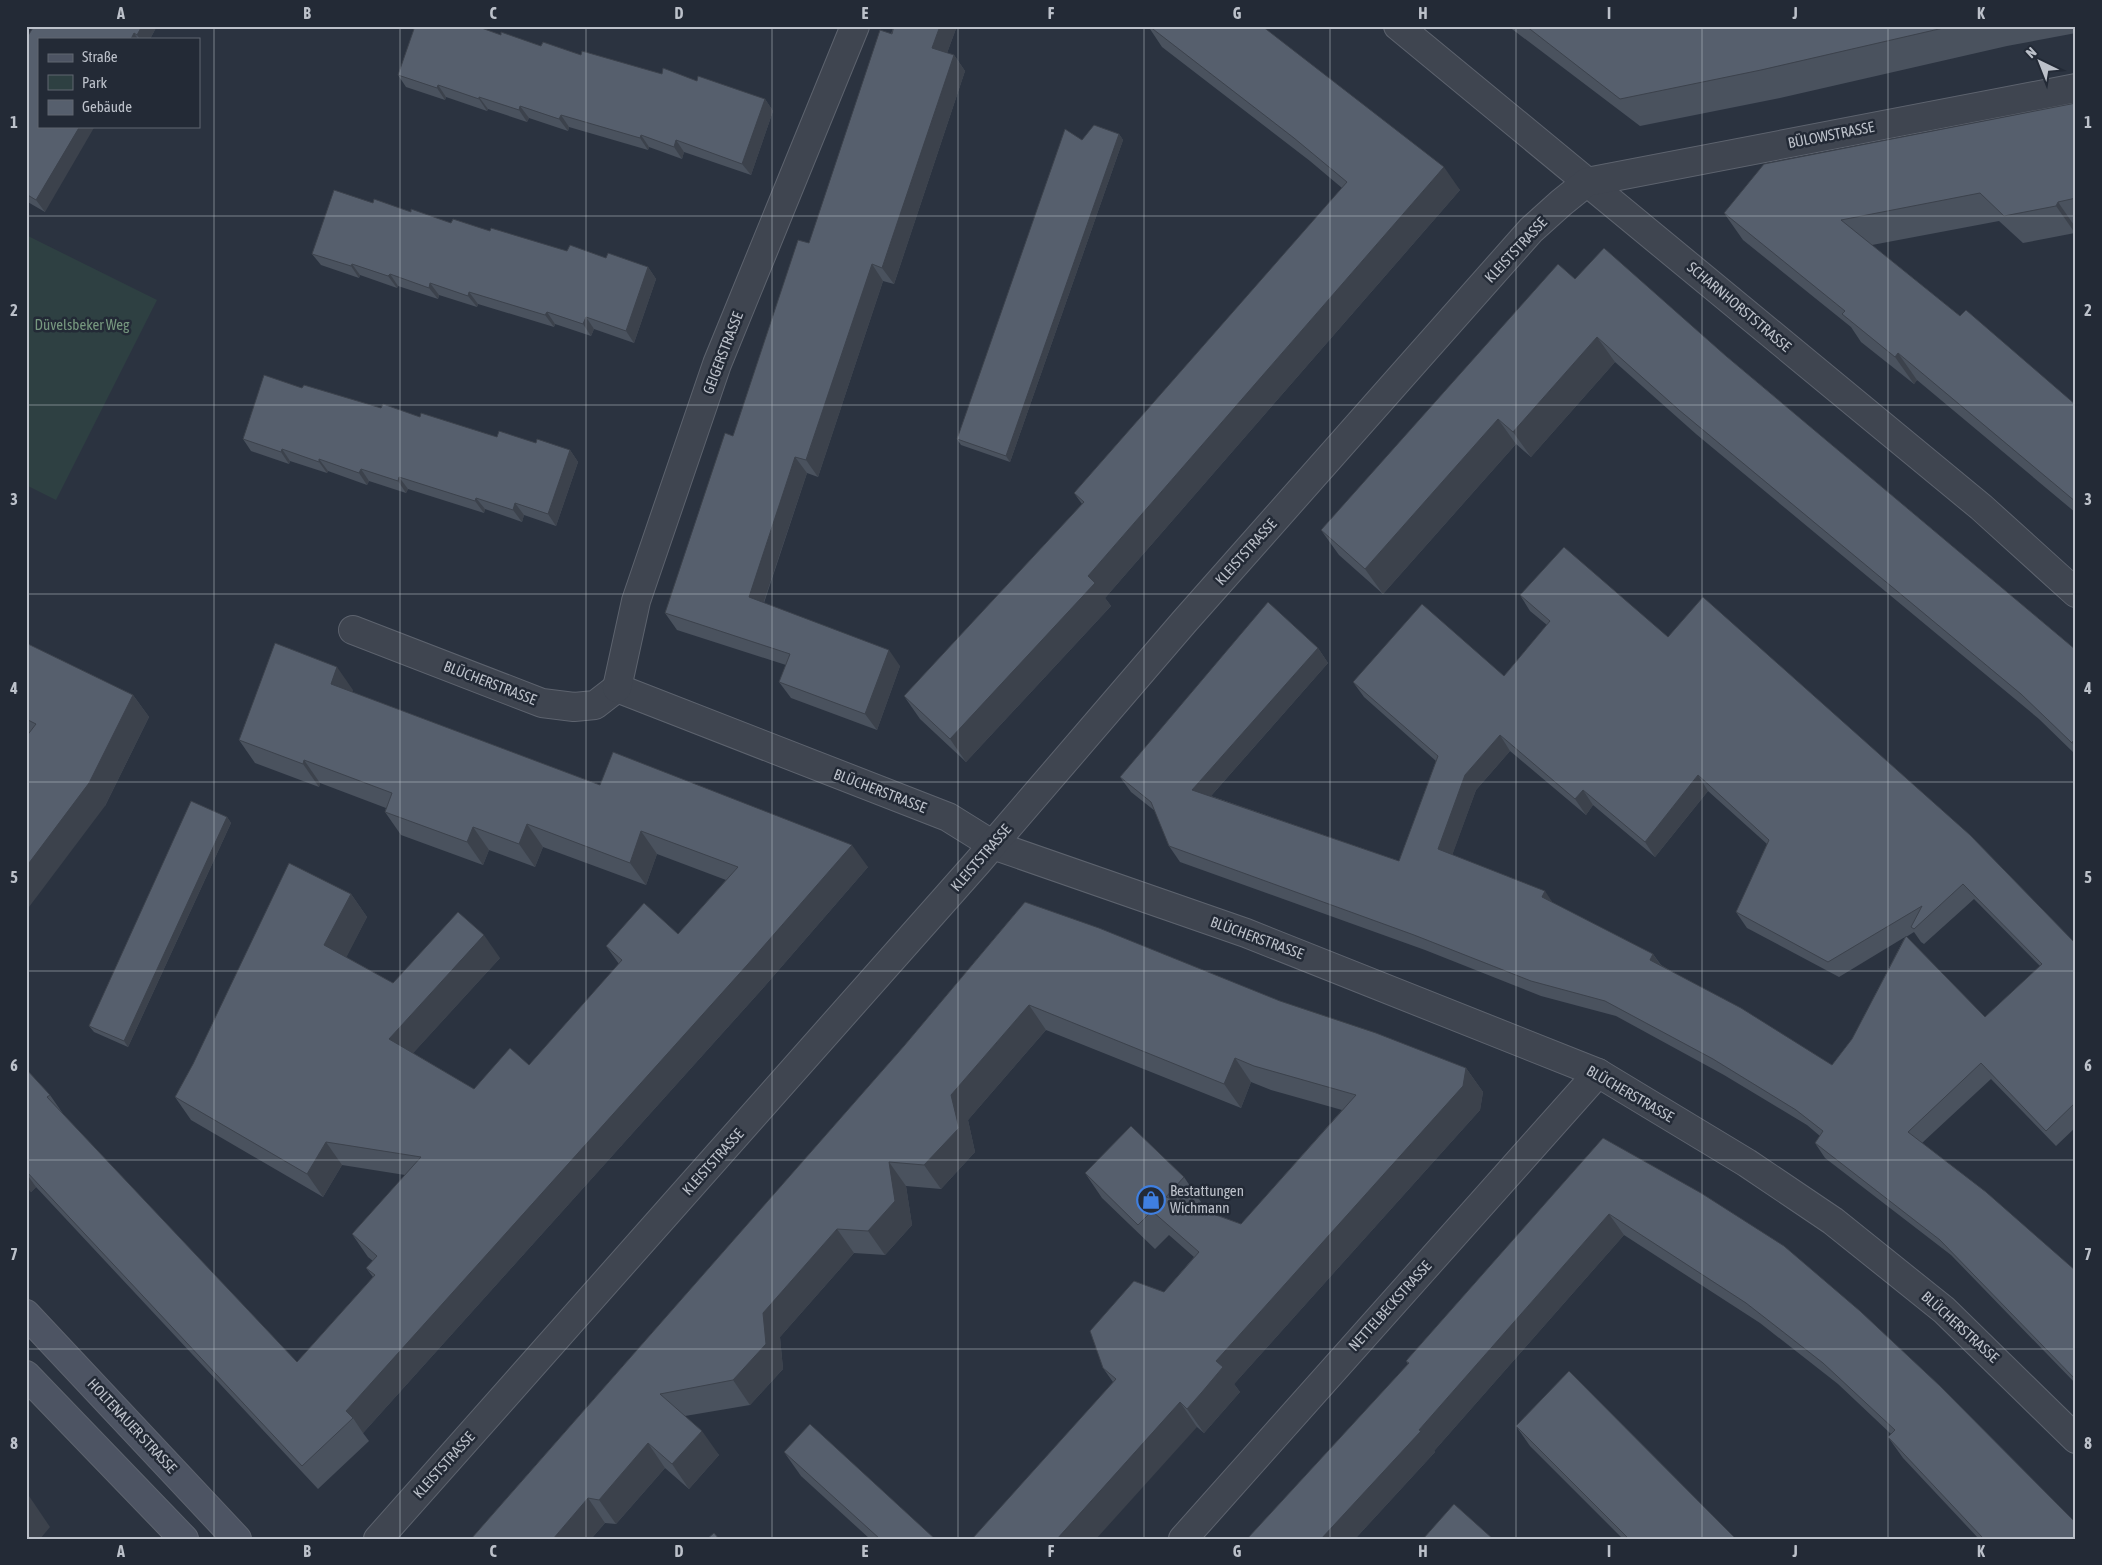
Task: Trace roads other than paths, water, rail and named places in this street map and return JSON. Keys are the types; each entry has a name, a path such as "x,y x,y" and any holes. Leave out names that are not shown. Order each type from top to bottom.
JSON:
{"main road":[{"name":"HOLTENAUER STRASSE","path":"26,1314 237,1539"},
{"path":"26,1375 184,1539"}],"street":[{"name":"SCHARNHORSTSTRASSE","path":"1398,26 1981,507 2076,593"},
{"name":"GEIGERSTRASSE","path":"617,688 636,601 716,364 854,27"},
{"name":"BÜLOWSTRASSE","path":"1587,182 2076,88"},
{"name":"KLEISTSTRASSE","path":"378,1539 993,845 1184,622 1531,230 1587,182"},
{"name":"BLÜCHERSTRASSE","path":"353,630 542,703 574,707 595,705 617,688 948,817 993,845 1246,934 1598,1073 1747,1163 1833,1221 1944,1310 2076,1439"},
{"name":"NETTELBECKSTRASSE","path":"1183,1539 1598,1073"}],"place":[{"name":"Bestattungen Wichmann","path":"1151,1200"}],"park label":[{"name":"Düvelsbeker Weg","path":"82,325"}]}
